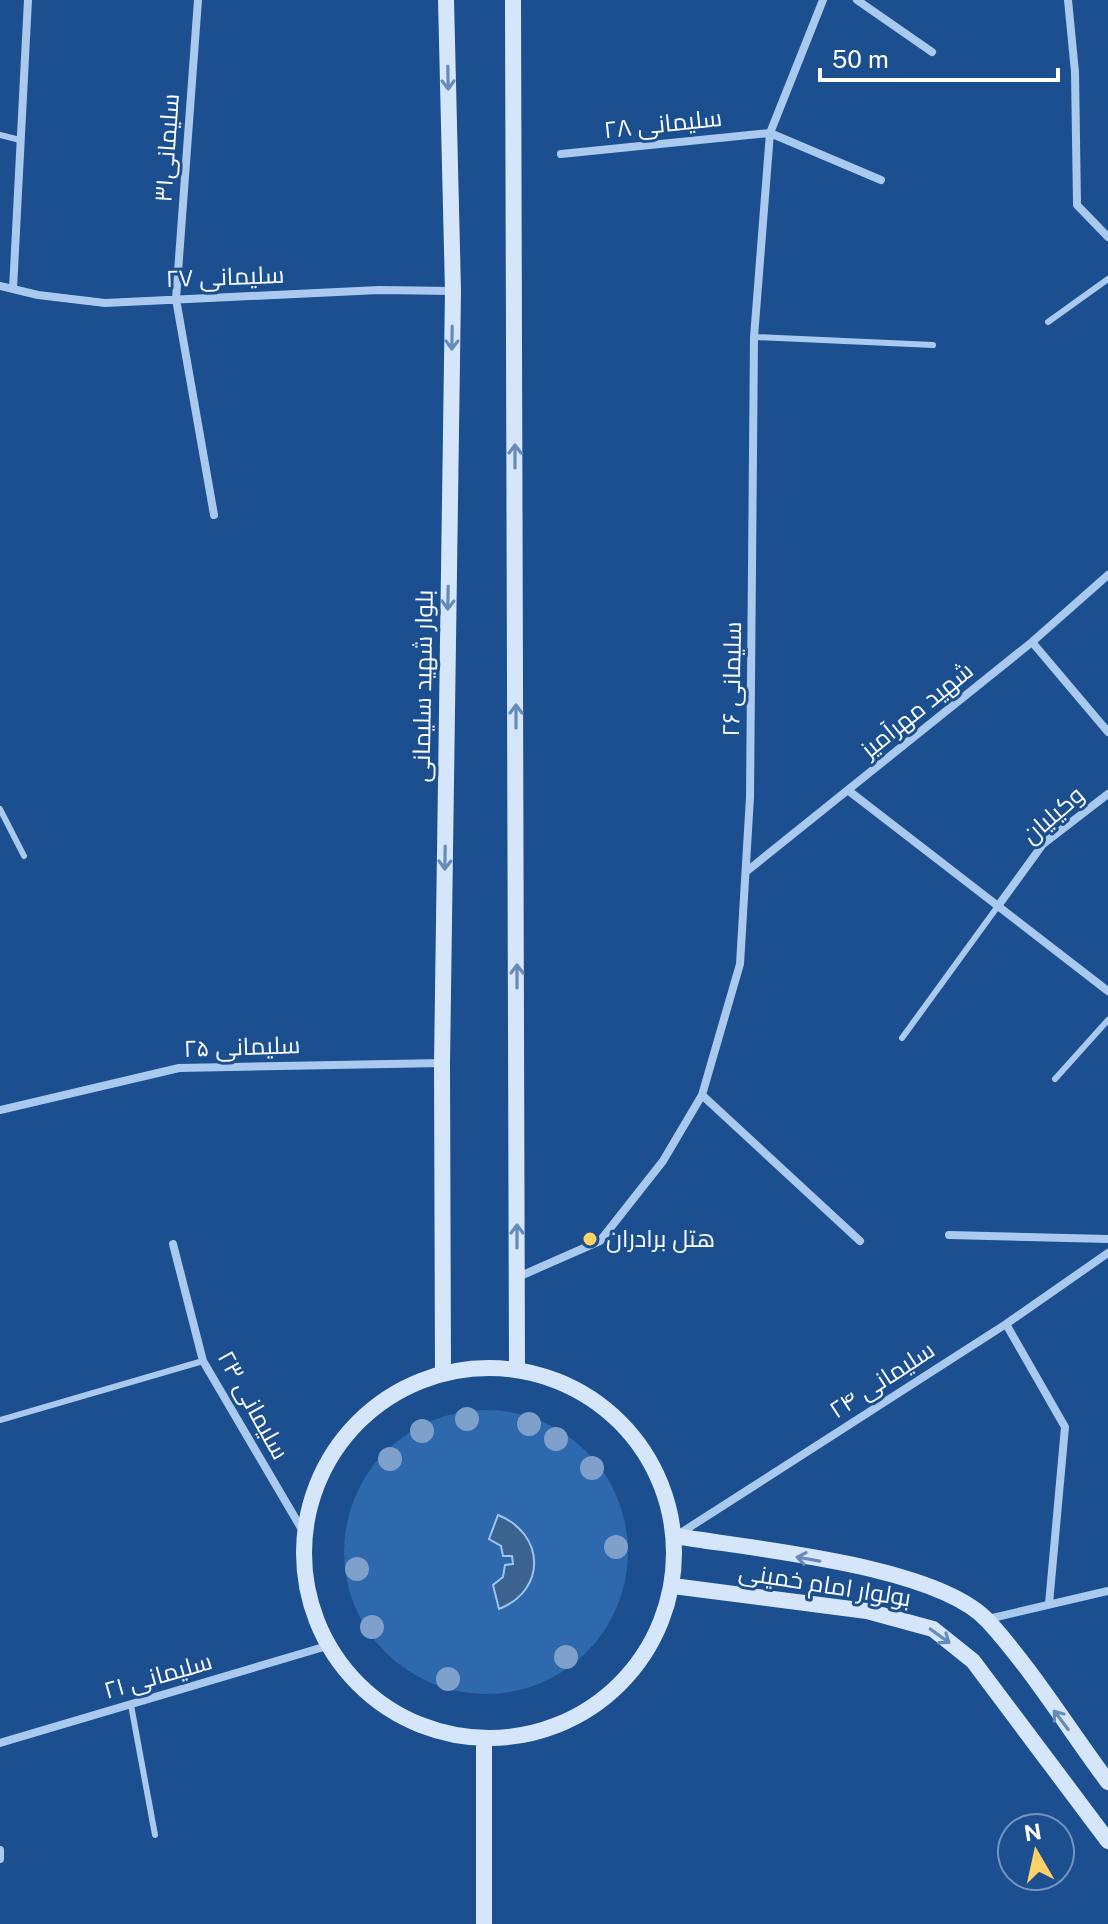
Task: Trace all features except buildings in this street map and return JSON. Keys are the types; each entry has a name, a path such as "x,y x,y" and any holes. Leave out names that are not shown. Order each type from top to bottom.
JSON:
{"main road":[{"name":"بلوار شهید سلیمانی","path":"443,1373 442,1063 453,291 446,0"},
{"path":"513,0 517,1370"},
{"path":"517,1370 564,1383 606,1409 641,1444 664,1488 675,1536 673,1586 656,1636 627,1679 585,1713 536,1733 484,1739 437,1732 393,1713 356,1684 327,1646 306,1591 304,1533 314,1489 335,1449 364,1416 401,1390 443,1373 517,1370"},
{"name":"بولوار امام خمینی","path":"675,1536 886,1572 941,1589 986,1619 1108,1782"},
{"name":"بولوار امام خمینی","path":"673,1586 867,1611 933,1629 973,1661 1108,1841"},
{"path":"484,1739 484,1924"}],"street":[{"path":"13,289 28,0"},
{"name":"سلیمانی۳۱","path":"198,0 176,299 214,515"},
{"name":"سلیمانی ۲۶","path":"517,1277 600,1241 663,1161 702,1095 740,964 747,871 754,337 770,133 823,0"},
{"path":"857,0 932,52"},
{"path":"1068,0 1075,72 1077,205 1108,237"},
{"path":"770,133 881,180"},
{"name":"سلیمانی ۲۸","path":"561,154 770,133"},
{"name":"سلیمانی ۲۷","path":"0,286 105,303 379,290 453,291"},
{"name":"شهید مهرآمیز","path":"747,871 1032,642 1108,575"},
{"path":"1032,642 1108,732"},
{"path":"849,791 1108,991"},
{"name":"وکیلیان","path":"998,906 1043,844 1108,794"},
{"name":"سلیمانی ۲۵","path":"0,1110 179,1068 442,1063"},
{"path":"702,1095 860,1241"},
{"path":"949,1235 1108,1239"},
{"name":"سلیمانی ۲۳","path":"173,1244 203,1361 304,1533"},
{"name":"سلیمانی ۲۴","path":"675,1536 1006,1324 1108,1253"},
{"path":"1006,1324 1065,1427 1049,1604"},
{"path":"986,1619 1108,1591"},
{"name":"سلیمانی ۲۱","path":"0,1743 327,1646"},
{"path":"0,1850 0,1859"}],"lane":[{"path":"0,135 20,140"},
{"path":"1048,322 1108,279"},
{"path":"754,337 933,345"},
{"path":"0,809 24,856"},
{"path":"902,1038 998,906"},
{"path":"1055,1079 1108,1020"},
{"path":"0,1420 203,1361"},
{"path":"131,1705 155,1835"}],"shaded area":[{"path":"500,1410 553,1426 587,1451 618,1498 626,1524 626,1580 618,1606 587,1653 540,1684 514,1692 472,1694 419,1678 385,1653 354,1606 346,1580 344,1538 360,1485 385,1451 432,1420 458,1412"},
{"path":"498,1515 525,1535 532,1548 534,1562 526,1589 499,1609 493,1585 503,1577 505,1565 513,1564 512,1556 503,1556 501,1546 489,1539"}],"place":[{"name":"هتل برادران","path":"590,1239"}]}
